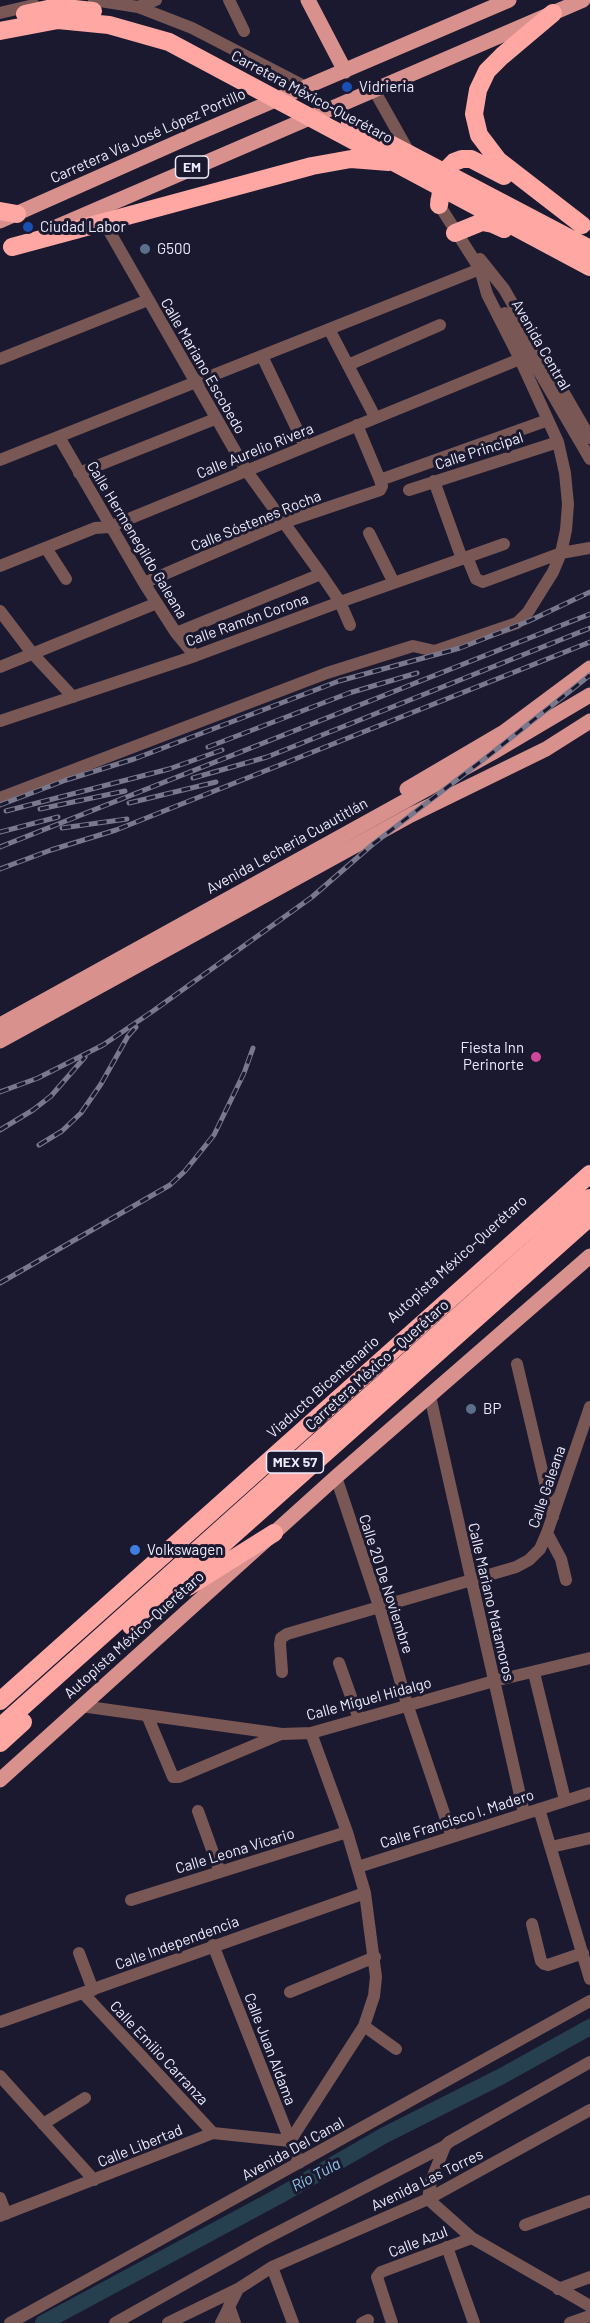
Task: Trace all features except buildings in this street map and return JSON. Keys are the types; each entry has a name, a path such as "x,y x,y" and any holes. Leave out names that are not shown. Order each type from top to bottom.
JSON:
{"highway":[{"name":"Carretera México-Querétaro","path":"0,19 57,7 87,8 123,22 170,42 590,267"},
{"name":"Carretera México-Querétaro","path":"0,31 58,20 87,8"},
{"path":"553,13 487,71 477,90 474,114 479,135 498,160 586,228"},
{"name":"Carretera México-Querétaro","path":"123,22 177,34 590,249"},
{"path":"6,249 312,166 351,159 403,165"},
{"path":"439,205 444,172 454,162 471,159 496,170 586,228"},
{"path":"460,240 482,222 504,230 590,276"},
{"name":"Viaducto Bicentenario","path":"0,1701 325,1406 590,1174"},
{"path":"472,1270 590,1188"},
{"name":"Carretera México - Querétaro","path":"0,1726 590,1198"},
{"name":"Carretera México - Querétaro","path":"0,1743 590,1217"},
{"path":"207,1541 325,1406"},
{"path":"146,1613 274,1533"}],"main road":[{"path":"308,0 345,71"},
{"name":"Carretera Vía José López Portillo","path":"0,221 9,212 509,0"},
{"name":"EM","path":"6,249 582,0"},
{"path":"363,824 394,797 504,732 590,668"},
{"name":"Avenida Lecheria Cuautitlán","path":"0,1025 492,753 590,695"},
{"path":"0,1041 411,815 546,749 590,721"},
{"name":"Autopista México-Querétaro","path":"0,1692 325,1406 590,1164"},
{"name":"Autopista México-Querétaro","path":"0,1780 336,1477 590,1256"}],"street":[{"path":"0,13 57,0"},
{"path":"87,8 138,7 156,0"},
{"path":"230,0 244,31"},
{"path":"138,7 201,33 306,87"},
{"path":"87,8 246,84 274,101"},
{"name":"Avenida Central","path":"374,90 428,187 480,269 590,459"},
{"path":"76,230 108,229 334,168 369,167 391,171 420,181 428,187"},
{"name":"Calle Mariano Escobedo","path":"108,229 194,383 246,470 340,602 350,626"},
{"name":"Avenida Central","path":"460,240 486,265 504,289 590,438"},
{"path":"0,460 480,269 487,294 558,442 565,473 568,504 561,553 553,572 528,612 517,622 435,651 413,646 327,673 0,798"},
{"path":"0,359 148,300"},
{"path":"348,365 441,325"},
{"path":"329,329 375,417"},
{"path":"262,356 305,446"},
{"name":"Calle Aurelio Rivera","path":"0,566 95,528 109,527 520,359"},
{"path":"79,473 215,419"},
{"name":"Calle Sóstenes Rocha","path":"144,584 285,522 548,420"},
{"path":"357,425 381,484"},
{"name":"Calle Hermenegildo Galeana","path":"59,437 144,584 176,633 195,656"},
{"name":"Calle Principal","path":"409,490 558,442"},
{"path":"434,481 464,558 479,581 483,582 561,553 590,548"},
{"path":"369,533 394,583"},
{"name":"Calle Ramón Corona","path":"0,721 195,656 504,544"},
{"path":"46,548 66,579"},
{"path":"176,633 321,574"},
{"path":"0,667 156,603"},
{"path":"0,611 32,654 73,697"},
{"path":"517,1364 553,1517"},
{"name":"Calle Mariano Matamoros","path":"430,1396 524,1813"},
{"name":"Calle Galeana","path":"282,1672 280,1644 281,1638 287,1634 516,1567 529,1560 540,1549 547,1533 590,1407"},
{"name":"Calle 20 De Noviembre","path":"336,1477 379,1606 407,1704 452,1836"},
{"path":"547,1533 561,1559 566,1580"},
{"name":"Calle Miguel Hidalgo","path":"81,1706 282,1734 311,1733 407,1704 590,1658"},
{"path":"339,1663 359,1719"},
{"path":"534,1673 565,1800"},
{"path":"147,1715 173,1777 179,1778 282,1734"},
{"path":"290,2141 364,2026 374,1996 376,1977 365,1893 347,1832 311,1733"},
{"name":"Calle Francisco I. Madero","path":"358,1867 590,1793"},
{"path":"539,1809 590,1980"},
{"path":"198,1811 219,1872"},
{"name":"Calle Leona Vicario","path":"131,1900 347,1832"},
{"path":"550,1847 590,1838"},
{"name":"Calle Independencia","path":"0,2022 365,1893"},
{"path":"531,1924 541,1961 544,1964 548,1965 583,1953"},
{"name":"Calle Juan Aldama","path":"213,1946 299,2163"},
{"name":"Calle Emilio Carranza","path":"79,1953 88,1991 213,2133"},
{"path":"290,1992 375,1957"},
{"name":"Avenida Del Canal","path":"10,2323 590,2001"},
{"path":"364,2026 396,2049"},
{"path":"115,2323 261,2241 445,2146 456,2137 590,2062"},
{"path":"0,2076 94,2180"},
{"path":"43,2124 85,2098"},
{"name":"Avenida Las Torres","path":"168,2323 238,2289 272,2267 428,2199 590,2110"},
{"name":"Calle Libertad","path":"3,2215 213,2133 290,2141"},
{"path":"445,2146 430,2181 428,2199 472,2238 590,2306"},
{"path":"0,2198 3,2215"},
{"path":"525,2225 590,2201"},
{"name":"Calle Azul","path":"392,2323 377,2277 381,2272 472,2238"},
{"path":"447,2247 474,2323"},
{"path":"272,2267 293,2323"},
{"path":"558,2289 590,2277"},
{"path":"221,2323 238,2289"},
{"path":"229,2306 235,2323"},
{"path":"570,2323 590,2316"}],"waterway":[{"name":"Río Tula","path":"43,2323 279,2196 383,2136 502,2076 590,2027"}],"railway":[{"path":"0,805 66,780 134,759 339,681 460,648 529,621 590,592"},
{"path":"0,847 590,614"},
{"path":"193,778 267,757 590,628"},
{"path":"0,869 116,830 590,642"},
{"path":"208,747 349,693 417,673"},
{"path":"0,1092 38,1078 103,1045 153,1011 312,897 373,844 590,675"},
{"path":"6,811 169,769 222,750"},
{"path":"129,803 216,782"},
{"path":"40,809 125,791"},
{"path":"0,832 58,817"},
{"path":"62,828 127,819"},
{"path":"39,1145 62,1131 81,1113 101,1084 128,1036 136,1027"},
{"path":"0,1283 170,1185 185,1171 214,1135 244,1073 253,1048"},
{"path":"0,1130 51,1096 85,1057"}],"place":[{"name":"Vidrieria","path":"347,87"},
{"name":"Ciudad Labor","path":"28,227"},
{"name":"G500","path":"145,249"},
{"name":"Fiesta Inn Perinorte","path":"536,1057"},
{"name":"BP","path":"471,1409"},
{"name":"Volkswagen","path":"135,1550"}]}
